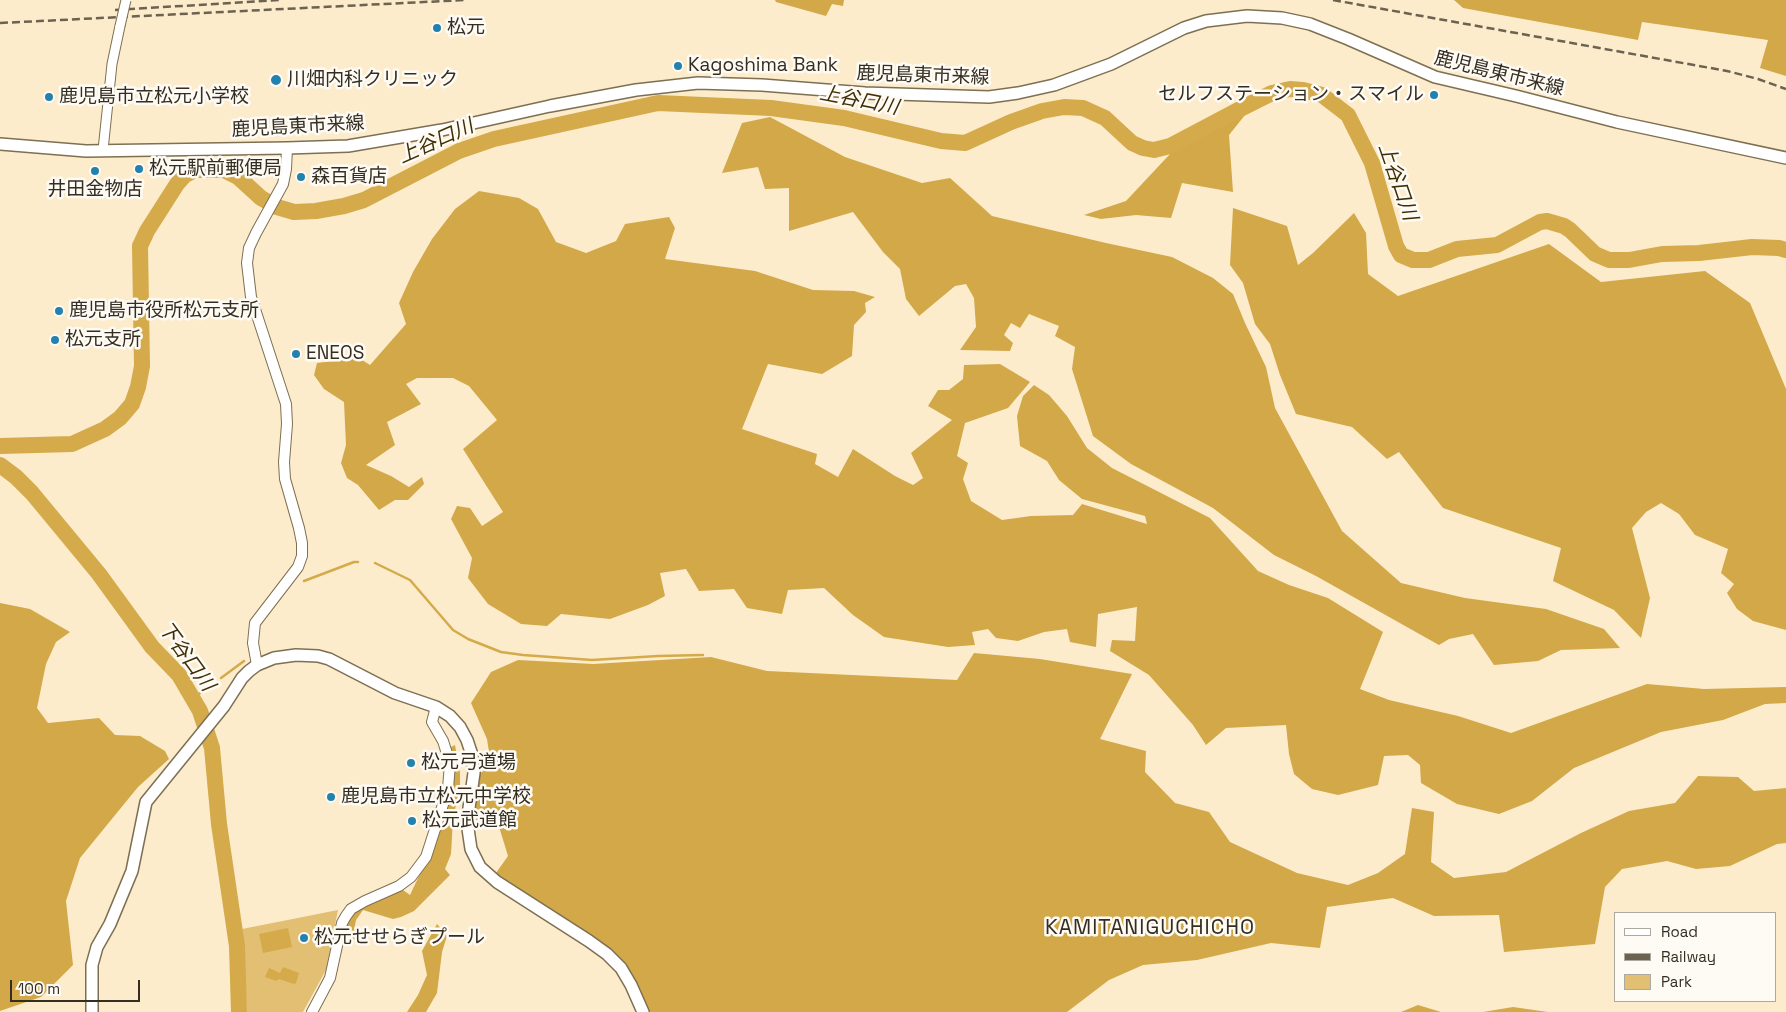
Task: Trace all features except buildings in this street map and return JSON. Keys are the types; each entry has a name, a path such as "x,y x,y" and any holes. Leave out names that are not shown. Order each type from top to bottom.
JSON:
{"main road":[{"name":"鹿児島東市来線","path":"0,144 81,150 348,146 442,130 550,106 636,90 698,83 762,85 865,93 971,98 1004,96 1054,85 1089,73 1184,28 1206,21 1247,16 1282,18 1310,24 1434,77 1617,122 1786,158"},
{"path":"257,665 253,643 255,623 298,567 302,556 299,528 285,480 286,404 253,303 248,278 247,256 249,248 268,210 281,189 286,170 287,148"},
{"path":"92,1012 92,965 97,947 110,924 132,871 146,802 224,706 242,678 257,665 274,658 290,655 318,656 329,659 395,693 436,707 450,716 460,727 472,755 474,773 467,822 471,849 480,867 497,882 607,954 621,968 643,1012"},
{"path":"312,1012 330,978 342,923 351,909 400,886 411,877 426,858 448,789 450,769 448,753 432,722 436,707"}],"street":[{"path":"103,150 112,64 126,0"}],"green space":[{"path":"338,910 326,970 303,1012 247,1012 242,929"}],"shaded area":[{"path":"775,0 844,0 843,6 832,4 826,16 776,2"},
{"path":"1454,0 1786,0 1786,76 1760,68 1768,40 1642,22 1638,40 1463,8"},
{"path":"1245,115 1229,135 1233,192 1182,183 1171,218 1136,215 1101,219 1084,215 1126,201 1170,154 1199,134"},
{"path":"770,117 845,157 922,183 950,178 992,216 1172,257 1213,278 1233,294 1266,367 1275,408 1342,531 1401,583 1465,598 1546,609 1604,629 1620,648 1561,650 1538,661 1494,665 1473,634 1449,639 1439,645 1316,576 1274,555 1213,508 1131,464 1093,436 1072,369 1075,347 1055,336 1059,326 1029,314 1020,328 1011,323 1004,335 1013,343 1010,351 960,350 976,327 974,298 966,284 955,286 919,316 906,299 900,269 883,252 853,212 789,231 789,188 765,189 758,167 722,173 742,123"},
{"path":"479,191 519,198 538,209 556,242 586,253 616,241 625,224 669,217 675,228 665,259 755,271 813,290 854,291 875,297 865,303 866,312 854,325 852,356 822,374 768,364 742,429 817,454 815,464 838,477 853,449 895,476 913,485 923,478 911,453 952,420 928,406 938,390 949,390 963,379 964,365 1000,364 1030,382 1008,408 965,423 957,456 968,463 963,479 971,501 1002,520 1031,516 1073,515 1082,504 1147,524 1145,516 1082,499 1059,480 1047,461 1020,446 1017,416 1023,396 1034,385 1049,395 1067,416 1087,448 1112,468 1210,518 1258,571 1289,585 1328,598 1383,632 1360,689 1389,700 1458,716 1511,733 1647,684 1704,689 1786,687 1786,703 1765,704 1723,720 1661,732 1574,768 1532,801 1499,814 1457,804 1421,783 1420,765 1408,755 1384,756 1378,785 1338,795 1312,789 1294,774 1289,754 1286,725 1226,728 1206,745 1193,725 1149,675 1110,651 1112,640 1135,641 1137,607 1098,614 1096,647 1070,642 1067,629 1044,632 1018,641 996,638 988,629 972,632 975,645 948,647 884,637 853,615 824,588 788,590 782,614 747,608 734,589 699,591 686,569 660,573 665,596 648,605 610,619 561,614 547,626 521,624 488,604 468,578 472,558 451,519 457,506 470,508 482,526 503,512 463,449 497,420 469,386 453,378 417,378 406,384 421,404 387,422 395,445 366,465 391,476 409,487 422,477 424,484 408,500 395,500 379,510 358,485 347,478 341,463 346,445 344,402 324,389 314,375 317,363 359,358 370,365 406,324 399,303 413,272 432,239 455,209"},
{"path":"1233,208 1287,226 1298,265 1354,213 1366,233 1368,274 1398,296 1549,244 1601,282 1705,271 1750,303 1786,389 1786,630 1753,621 1737,609 1727,593 1734,584 1721,573 1728,549 1695,535 1679,514 1661,503 1646,512 1632,528 1650,598 1641,638 1614,610 1553,581 1561,548 1443,508 1399,452 1387,459 1352,427 1296,414 1270,344 1255,324 1243,283 1230,265"},
{"path":"0,603 30,609 70,632 56,642 46,664 37,708 48,723 99,718 115,735 140,736 165,751 169,759 138,787 80,858 66,901 73,965 41,997 0,1011"},
{"path":"974,653 1040,659 1132,674 1100,739 1146,751 1145,772 1175,803 1209,812 1230,842 1297,873 1348,885 1378,873 1405,854 1412,808 1434,812 1431,862 1454,878 1506,872 1581,833 1629,811 1675,803 1698,776 1738,777 1754,791 1786,788 1786,843 1777,844 1730,866 1696,869 1667,861 1622,869 1605,887 1595,944 1504,952 1499,915 1434,916 1393,898 1327,907 1320,948 1271,943 1197,960 1143,965 1109,980 1067,1012 648,1012 626,967 496,873 508,856 497,820 471,822 473,779 491,765 487,739 471,703 491,672 518,660 593,664 711,657 767,671 957,680"},
{"path":"455,745 460,773 460,786 453,819 451,854 445,869 450,875 414,911 401,917 393,919 363,910 356,920 354,930 365,937 364,940 343,939 344,924 360,908 403,890 410,895 419,876 431,859 449,803 453,767 451,747"},
{"path":"437,924 447,936 442,952 437,993 426,1012 407,1012 418,995 427,975 422,951"},
{"path":"288,928 292,947 263,953 259,934"},
{"path":"283,967 299,973 296,983 279,979 276,981 265,977 269,968 280,973"},
{"path":"1418,1005 1441,1012 1401,1012"},
{"path":"1513,1007 1548,1012 1483,1012"}],"waterway":[{"name":"上谷口川","path":"0,446 72,444 105,429 120,418 132,404 142,366 140,246 147,231 177,184 185,175 195,170 224,170 238,177 261,198 277,207 294,212 316,211 364,200 459,151 494,139 658,103 771,108 844,118 941,141 965,143 1011,122 1042,111 1064,107 1083,108 1105,118 1132,143 1154,150 1170,146 1272,93 1290,89 1303,90 1322,95 1348,115 1372,163 1396,246 1401,255 1413,260 1429,260 1457,249 1497,245 1540,222 1547,221 1564,226 1595,254 1609,260 1629,260 1662,254 1699,253 1752,247 1786,250"},
{"name":"下谷口川","path":"0,465 16,477 32,493 99,574 152,647 179,675 200,711 212,748 219,824 237,946 239,1012"},
{"path":"304,581 358,562"},
{"path":"375,563 410,580 453,630 468,639 501,652 592,660 703,655"},
{"path":"221,678 244,661"},
{"path":"192,699 207,688"}],"railway":[{"path":"115,10 280,0"},
{"path":"0,23 465,0"},
{"path":"1333,0 1727,71 1786,89"}],"place":[{"name":"松元","path":"437,28"},
{"name":"Kagoshima Bank","path":"678,66"},
{"name":"川畑内科クリニック","path":"276,80"},
{"name":"セルフステーション・スマイル","path":"1434,95"},
{"name":"鹿児島市立松元小学校","path":"49,97"},
{"name":"松元駅前郵便局","path":"139,169"},
{"name":"井田金物店","path":"95,171"},
{"name":"森百貨店","path":"301,177"},
{"name":"鹿児島市役所松元支所","path":"59,311"},
{"name":"松元支所","path":"55,340"},
{"name":"ENEOS","path":"296,354"},
{"name":"松元弓道場","path":"411,763"},
{"name":"鹿児島市立松元中学校","path":"331,797"},
{"name":"松元武道館","path":"412,821"},
{"name":"松元せせらぎプール","path":"304,938"}],"district":[{"name":"KAMITANIGUCHICHO","path":"1150,928"}]}
